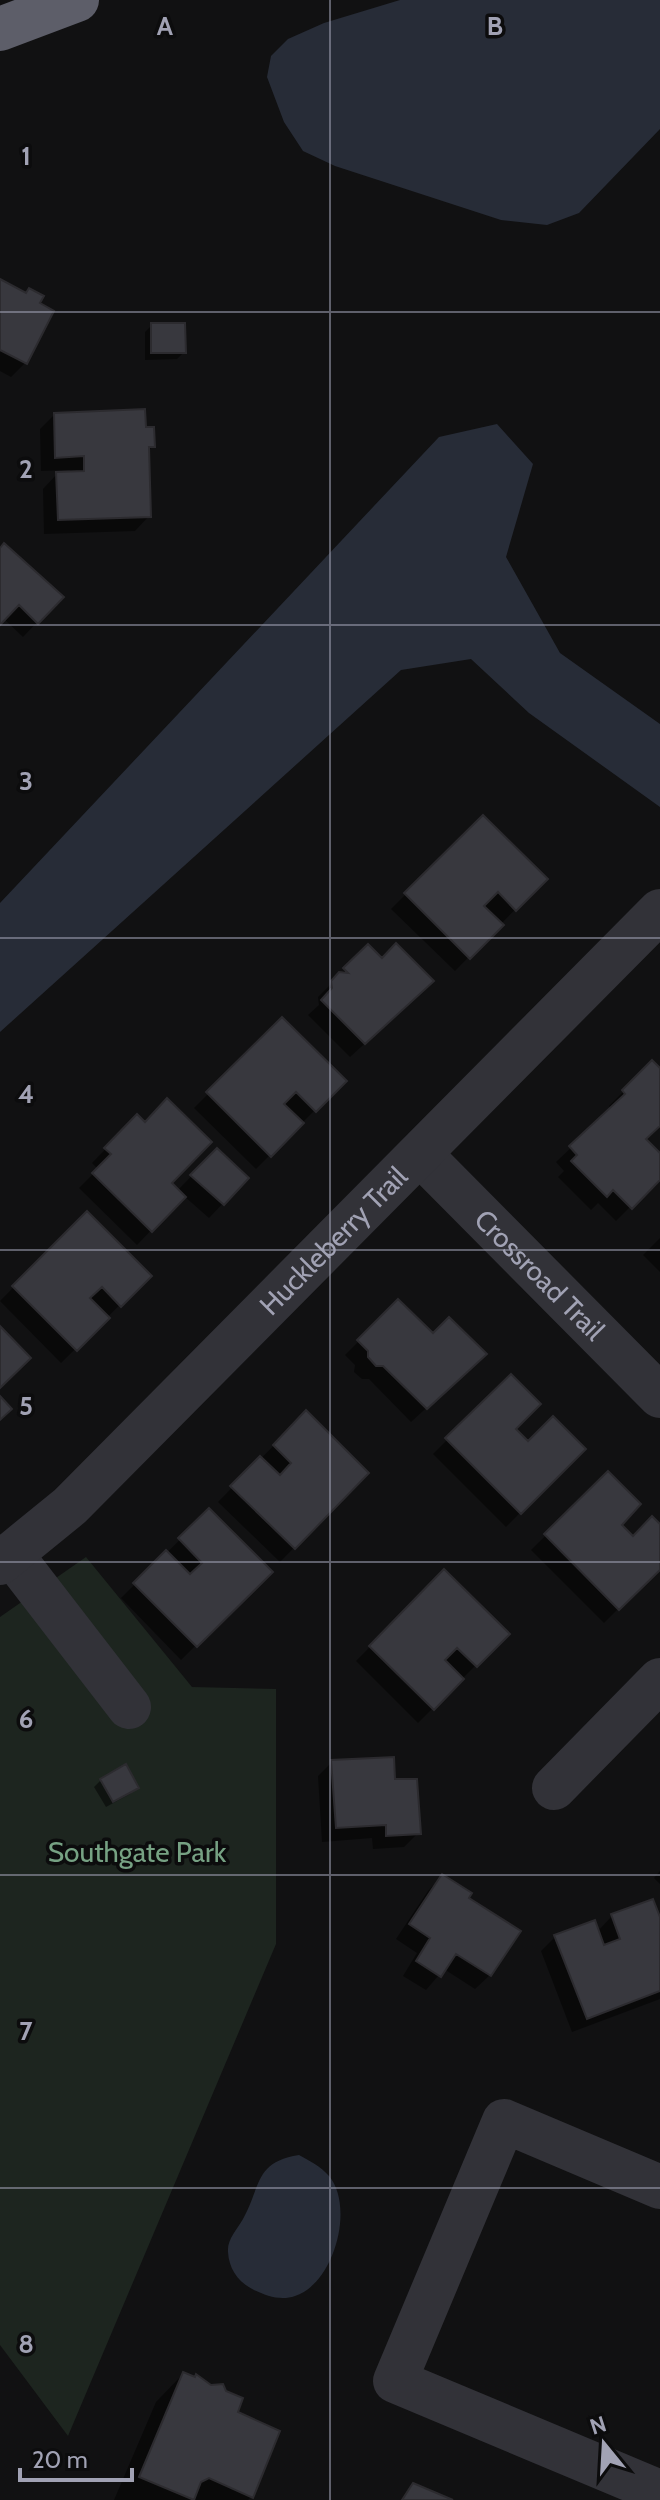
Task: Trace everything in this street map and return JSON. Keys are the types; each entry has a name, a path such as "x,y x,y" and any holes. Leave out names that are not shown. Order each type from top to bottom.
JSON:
{"highway":[{"path":"0,29 77,0"}],"street":[{"name":"Huckleberry Trail","path":"6,1558 70,1506 660,911"},
{"name":"Crossroad Trail","path":"420,1154 660,1396"},
{"path":"6,1558 129,1707"},
{"path":"554,1788 660,1680"},
{"path":"660,2187 504,2121 395,2381 660,2492"}],"green space":[{"name":"Southgate Park","path":"86,1557 192,1687 276,1689 276,1944 68,2436 0,2345 0,1617"}],"shaded area":[{"path":"400,0 660,0 660,129 579,213 547,225 501,220 335,166 303,151 284,122 267,77 271,56 288,39 324,23"},
{"path":"497,424 533,464 506,557 560,653 660,724 660,807 529,713 471,659 401,670 0,1032 0,903 439,437"},
{"path":"299,2155 329,2176 337,2190 340,2224 330,2261 320,2277 309,2289 295,2296 274,2297 248,2287 239,2279 230,2264 228,2247 266,2170 284,2158"}],"building":[{"path":"0,279 26,293 29,288 44,296 40,303 54,311 27,364 0,350"},
{"path":"151,323 185,323 186,353 151,353"},
{"path":"145,409 146,427 154,427 155,447 149,447 151,517 58,520 56,472 84,471 84,456 55,458 54,413"},
{"path":"4,543 64,597 38,624 19,605 0,625 0,548"},
{"path":"483,815 548,879 516,911 498,892 484,906 504,925 470,959 404,893"},
{"path":"396,943 434,981 365,1044 321,1000 332,988 331,981 339,972 348,973 343,968 368,944 382,958"},
{"path":"282,1017 347,1081 316,1112 296,1092 284,1104 304,1123 271,1157 206,1092"},
{"path":"652,1060 660,1068 660,1126 646,1139 660,1153 660,1180 632,1209 613,1190 607,1197 571,1161 577,1155 569,1146 625,1094 622,1090"},
{"path":"167,1098 212,1142 172,1183 186,1197 152,1232 92,1173 111,1154 104,1148 137,1114 145,1122"},
{"path":"217,1148 249,1178 224,1205 190,1175"},
{"path":"87,1211 152,1276 121,1307 102,1287 90,1298 110,1318 77,1351 12,1286"},
{"path":"398,1299 433,1333 449,1317 487,1354 427,1409 383,1366 376,1366 357,1340"},
{"path":"0,1326 31,1358 0,1388"},
{"path":"511,1374 541,1404 516,1429 528,1441 553,1416 586,1449 521,1514 445,1438"},
{"path":"0,1396 12,1409 0,1420"},
{"path":"306,1410 369,1473 295,1549 230,1486 260,1456 280,1475 291,1463 273,1445"},
{"path":"608,1471 641,1504 622,1525 633,1536 652,1516 660,1524 660,1570 619,1610 544,1534"},
{"path":"209,1508 273,1572 197,1647 133,1583 166,1550 190,1574 202,1563 178,1538"},
{"path":"444,1569 510,1634 477,1667 457,1648 445,1660 464,1679 434,1710 369,1646"},
{"path":"394,1757 395,1779 417,1779 421,1834 386,1836 386,1825 336,1828 331,1760"},
{"path":"126,1764 139,1788 113,1802 100,1779"},
{"path":"442,1874 472,1893 469,1898 521,1931 491,1976 456,1954 441,1977 416,1961 430,1938 409,1924"},
{"path":"653,1899 660,1917 660,1991 587,2019 554,1935 595,1920 604,1945 620,1939 611,1914"},
{"path":"183,2372 195,2377 196,2374 211,2385 223,2384 226,2391 243,2398 238,2412 280,2431 253,2498 209,2478 201,2482 194,2500 139,2477"},
{"path":"413,2483 453,2500 402,2500"}]}
